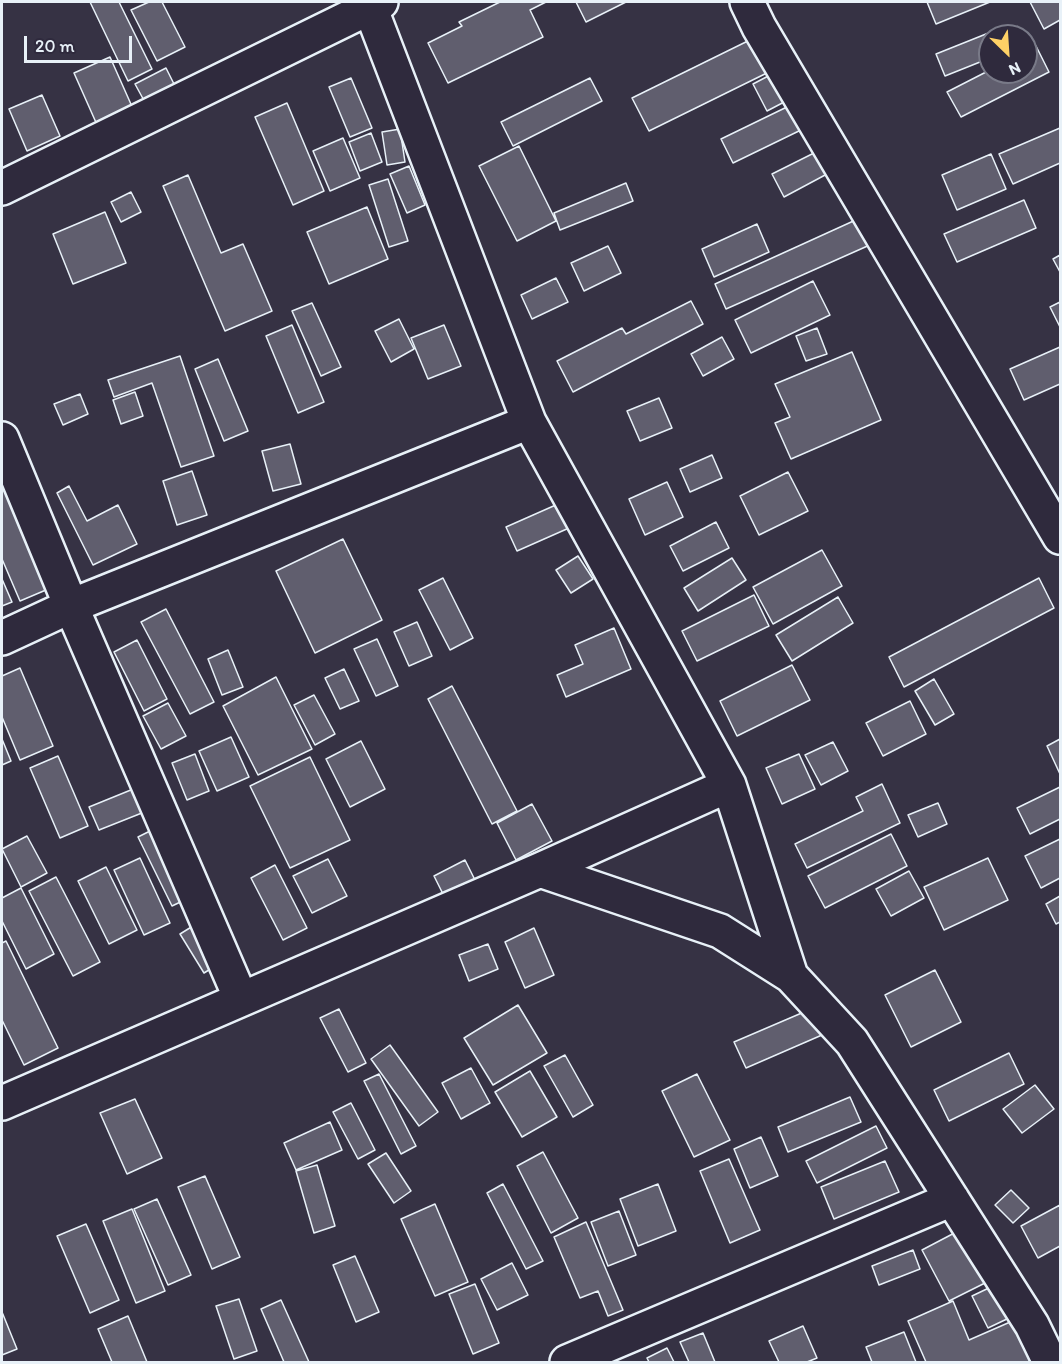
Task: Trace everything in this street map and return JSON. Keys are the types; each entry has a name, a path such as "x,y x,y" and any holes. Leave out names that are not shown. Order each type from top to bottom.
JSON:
{"street":[{"path":"747,2 759,27 1060,537"},
{"path":"2,188 375,4 529,422 729,785 791,976"},
{"path":"2,638 71,606 529,422"},
{"path":"2,439 71,606 241,999"},
{"path":"2,1103 540,870 729,785"},
{"path":"540,870 720,931 791,976 852,1042 1032,1325 1050,1362"},
{"path":"567,1362 952,1199"}],"building":[{"path":"90,2 119,2 152,69 128,81"},
{"path":"149,2 162,2 185,47 157,61 131,10"},
{"path":"500,2 546,2 530,10 543,37 448,83 428,43 462,26 459,22"},
{"path":"576,2 626,2 586,22"},
{"path":"927,2 990,2 936,24"},
{"path":"1030,2 1060,2 1060,20 1044,29"},
{"path":"760,35 777,68 649,131 632,98"},
{"path":"978,37 978,63 945,76 936,54"},
{"path":"1038,50 1049,72 1038,78"},
{"path":"110,57 134,111 98,127 74,73"},
{"path":"166,68 177,90 147,106 135,84"},
{"path":"774,73 788,100 767,111 753,84"},
{"path":"978,76 978,84 1026,84 961,117 947,92"},
{"path":"351,78 372,128 350,137 329,87"},
{"path":"590,78 602,101 513,146 501,122"},
{"path":"42,95 60,136 27,151 9,109"},
{"path":"287,103 324,191 293,205 255,117"},
{"path":"791,105 803,129 733,163 721,139"},
{"path":"1060,128 1060,163 1013,184 999,154"},
{"path":"400,129 405,162 387,165 382,132"},
{"path":"371,133 382,162 360,171 349,142"},
{"path":"343,138 360,178 330,191 313,151"},
{"path":"519,146 556,221 517,241 479,166"},
{"path":"816,152 827,174 784,197 772,174"},
{"path":"991,154 1006,189 957,210 942,175"},
{"path":"409,166 425,205 407,213 390,174"},
{"path":"188,175 221,253 243,244 272,311 225,331 163,186"},
{"path":"388,179 408,241 389,247 369,185"},
{"path":"626,183 633,201 560,230 554,213"},
{"path":"131,192 141,212 121,222 111,202"},
{"path":"1024,200 1036,228 957,262 944,234"},
{"path":"367,207 388,259 329,284 307,232"},
{"path":"105,212 126,263 73,284 53,234"},
{"path":"860,218 872,244 726,309 715,284"},
{"path":"757,224 769,252 714,277 702,249"},
{"path":"608,246 621,273 584,291 571,263"},
{"path":"1060,255 1060,272 1053,259"},
{"path":"556,278 568,302 532,319 521,295"},
{"path":"813,281 830,315 751,353 735,320"},
{"path":"691,301 703,324 573,392 557,361 622,328 626,334"},
{"path":"1060,302 1060,327 1050,307"},
{"path":"312,303 341,367 321,376 292,311"},
{"path":"399,319 414,349 391,362 375,331"},
{"path":"292,325 324,402 298,413 266,336"},
{"path":"444,325 461,366 428,379 411,338"},
{"path":"817,328 827,354 806,361 796,336"},
{"path":"722,337 734,359 703,376 691,354"},
{"path":"1060,347 1060,384 1024,400 1010,369"},
{"path":"852,352 881,420 791,459 775,423 790,417 775,384"},
{"path":"180,356 214,456 181,467 152,383 114,397 108,380"},
{"path":"218,359 248,431 224,441 195,369"},
{"path":"135,392 143,416 121,424 113,400"},
{"path":"80,394 88,414 63,425 54,404"},
{"path":"659,398 672,428 640,441 627,411"},
{"path":"290,444 301,484 273,491 262,451"},
{"path":"712,455 722,478 690,492 680,469"},
{"path":"2,467 53,587 20,601 2,559"},
{"path":"192,471 207,515 177,525 163,481"},
{"path":"788,472 808,511 759,535 740,496"},
{"path":"667,482 683,517 645,535 629,499"},
{"path":"69,486 87,521 118,505 137,544 93,565 57,493"},
{"path":"558,504 569,528 517,551 506,527"},
{"path":"716,522 729,548 683,571 670,546"},
{"path":"343,539 382,620 315,653 276,571"},
{"path":"822,550 842,586 773,624 753,587"},
{"path":"578,556 593,579 571,593 556,570"},
{"path":"732,558 746,580 698,611 684,588"},
{"path":"443,578 473,638 450,650 419,590"},
{"path":"1039,578 1054,608 904,687 889,657"},
{"path":"2,579 12,602 2,606"},
{"path":"754,595 769,626 697,661 682,631"},
{"path":"838,597 853,623 792,661 776,635"},
{"path":"166,609 214,702 190,714 141,622"},
{"path":"417,622 432,656 409,666 394,632"},
{"path":"614,628 631,669 566,697 557,675 583,664 575,645"},
{"path":"377,639 398,686 376,696 354,649"},
{"path":"137,640 167,699 144,711 114,652"},
{"path":"228,650 243,687 222,695 208,659"},
{"path":"792,665 810,700 737,736 720,701"},
{"path":"20,668 53,746 20,760 2,717 2,676"},
{"path":"344,669 359,701 340,709 325,678"},
{"path":"276,677 312,749 258,775 223,706"},
{"path":"934,679 954,714 935,725 915,691"},
{"path":"452,686 517,811 492,824 428,699"},
{"path":"314,695 335,734 315,745 294,705"},
{"path":"910,701 926,734 883,756 866,723"},
{"path":"168,703 186,736 161,749 143,716"},
{"path":"231,737 249,777 217,791 199,751"},
{"path":"2,739 11,761 2,765"},
{"path":"1060,739 1060,774 1047,746"},
{"path":"361,741 385,789 350,807 326,759"},
{"path":"833,742 848,771 821,785 805,755"},
{"path":"195,754 209,791 187,800 172,763"},
{"path":"799,754 815,789 782,804 766,768"},
{"path":"58,756 88,826 60,838 30,768"},
{"path":"310,757 350,840 290,868 250,786"},
{"path":"148,783 157,807 99,830 89,807"},
{"path":"882,784 900,823 807,868 795,844 863,811 856,797"},
{"path":"1060,787 1060,819 1030,834 1017,808"},
{"path":"938,803 947,824 918,837 908,815"},
{"path":"532,804 552,841 516,860 497,823"},
{"path":"158,827 191,897 172,906 138,837"},
{"path":"891,834 907,866 825,908 808,876"},
{"path":"27,836 47,873 21,887 2,849"},
{"path":"1060,839 1060,878 1041,888 1025,856"},
{"path":"140,858 170,923 144,935 114,870"},
{"path":"988,858 1008,900 944,930 924,887"},
{"path":"328,859 347,896 312,913 293,876"},
{"path":"465,860 475,880 444,896 434,876"},
{"path":"275,865 307,928 283,940 251,878"},
{"path":"106,867 137,930 109,944 78,881"},
{"path":"909,871 924,898 891,916 876,889"},
{"path":"56,877 100,962 73,976 29,891"},
{"path":"21,888 54,954 26,969 2,921 2,898"},
{"path":"1060,896 1060,922 1056,924 1046,904"},
{"path":"201,921 225,960 204,973 180,934"},
{"path":"534,928 554,975 525,988 505,942"},
{"path":"6,941 58,1048 24,1065 2,1020 2,943"},
{"path":"488,944 498,969 469,981 459,955"},
{"path":"935,970 961,1022 911,1047 885,995"},
{"path":"518,1005 547,1053 493,1085 464,1038"},
{"path":"339,1009 366,1063 348,1072 320,1018"},
{"path":"811,1009 822,1035 746,1068 734,1042"},
{"path":"390,1045 438,1112 419,1126 371,1059"},
{"path":"1009,1053 1024,1084 949,1121 934,1090"},
{"path":"565,1055 593,1105 573,1117 544,1066"},
{"path":"471,1068 490,1103 461,1119 442,1083"},
{"path":"530,1071 557,1117 522,1137 495,1092"},
{"path":"379,1074 416,1146 401,1154 364,1081"},
{"path":"697,1074 730,1140 694,1157 662,1091"},
{"path":"1035,1085 1054,1109 1022,1133 1003,1109"},
{"path":"850,1097 861,1122 788,1152 778,1127"},
{"path":"135,1099 162,1158 127,1174 100,1113"},
{"path":"351,1103 375,1150 358,1159 333,1112"},
{"path":"330,1122 342,1150 296,1170 284,1143"},
{"path":"876,1126 887,1148 817,1183 806,1161"},
{"path":"761,1137 778,1176 750,1188 734,1149"},
{"path":"543,1152 578,1218 551,1233 517,1166"},
{"path":"386,1153 411,1191 394,1203 368,1164"},
{"path":"729,1159 760,1230 730,1243 700,1171"},
{"path":"885,1161 899,1192 834,1219 821,1187"},
{"path":"317,1165 335,1226 314,1233 296,1171"},
{"path":"205,1176 240,1257 212,1269 178,1187"},
{"path":"503,1184 543,1261 526,1269 487,1193"},
{"path":"658,1184 676,1231 638,1246 620,1199"},
{"path":"1011,1190 1029,1208 1013,1223 995,1205"},
{"path":"157,1199 191,1275 168,1285 134,1209"},
{"path":"435,1204 468,1282 435,1296 401,1219"},
{"path":"1060,1205 1060,1246 1038,1258 1021,1226"},
{"path":"132,1209 165,1291 136,1303 103,1221"},
{"path":"619,1211 636,1255 608,1266 591,1222"},
{"path":"586,1222 623,1310 608,1316 598,1291 580,1298 554,1237"},
{"path":"86,1224 119,1300 90,1313 57,1236"},
{"path":"962,1229 989,1281 949,1301 922,1250"},
{"path":"913,1250 920,1269 879,1285 872,1266"},
{"path":"355,1256 379,1312 356,1322 333,1265"},
{"path":"512,1263 528,1295 497,1310 481,1279"},
{"path":"475,1284 499,1343 473,1354 449,1294"},
{"path":"993,1286 1009,1318 988,1328 972,1296"},
{"path":"239,1299 257,1351 234,1359 216,1306"},
{"path":"281,1300 309,1362 284,1362 261,1309"},
{"path":"953,1301 969,1340 1017,1319 1035,1361 926,1362 908,1321"},
{"path":"2,1312 17,1349 2,1355"},
{"path":"128,1316 147,1362 112,1362 98,1329"},
{"path":"803,1326 817,1358 807,1362 779,1362 769,1341"},
{"path":"904,1332 916,1362 872,1362 866,1347"},
{"path":"703,1333 715,1362 689,1362 680,1342"},
{"path":"667,1348 674,1362 649,1362 647,1358"}]}
